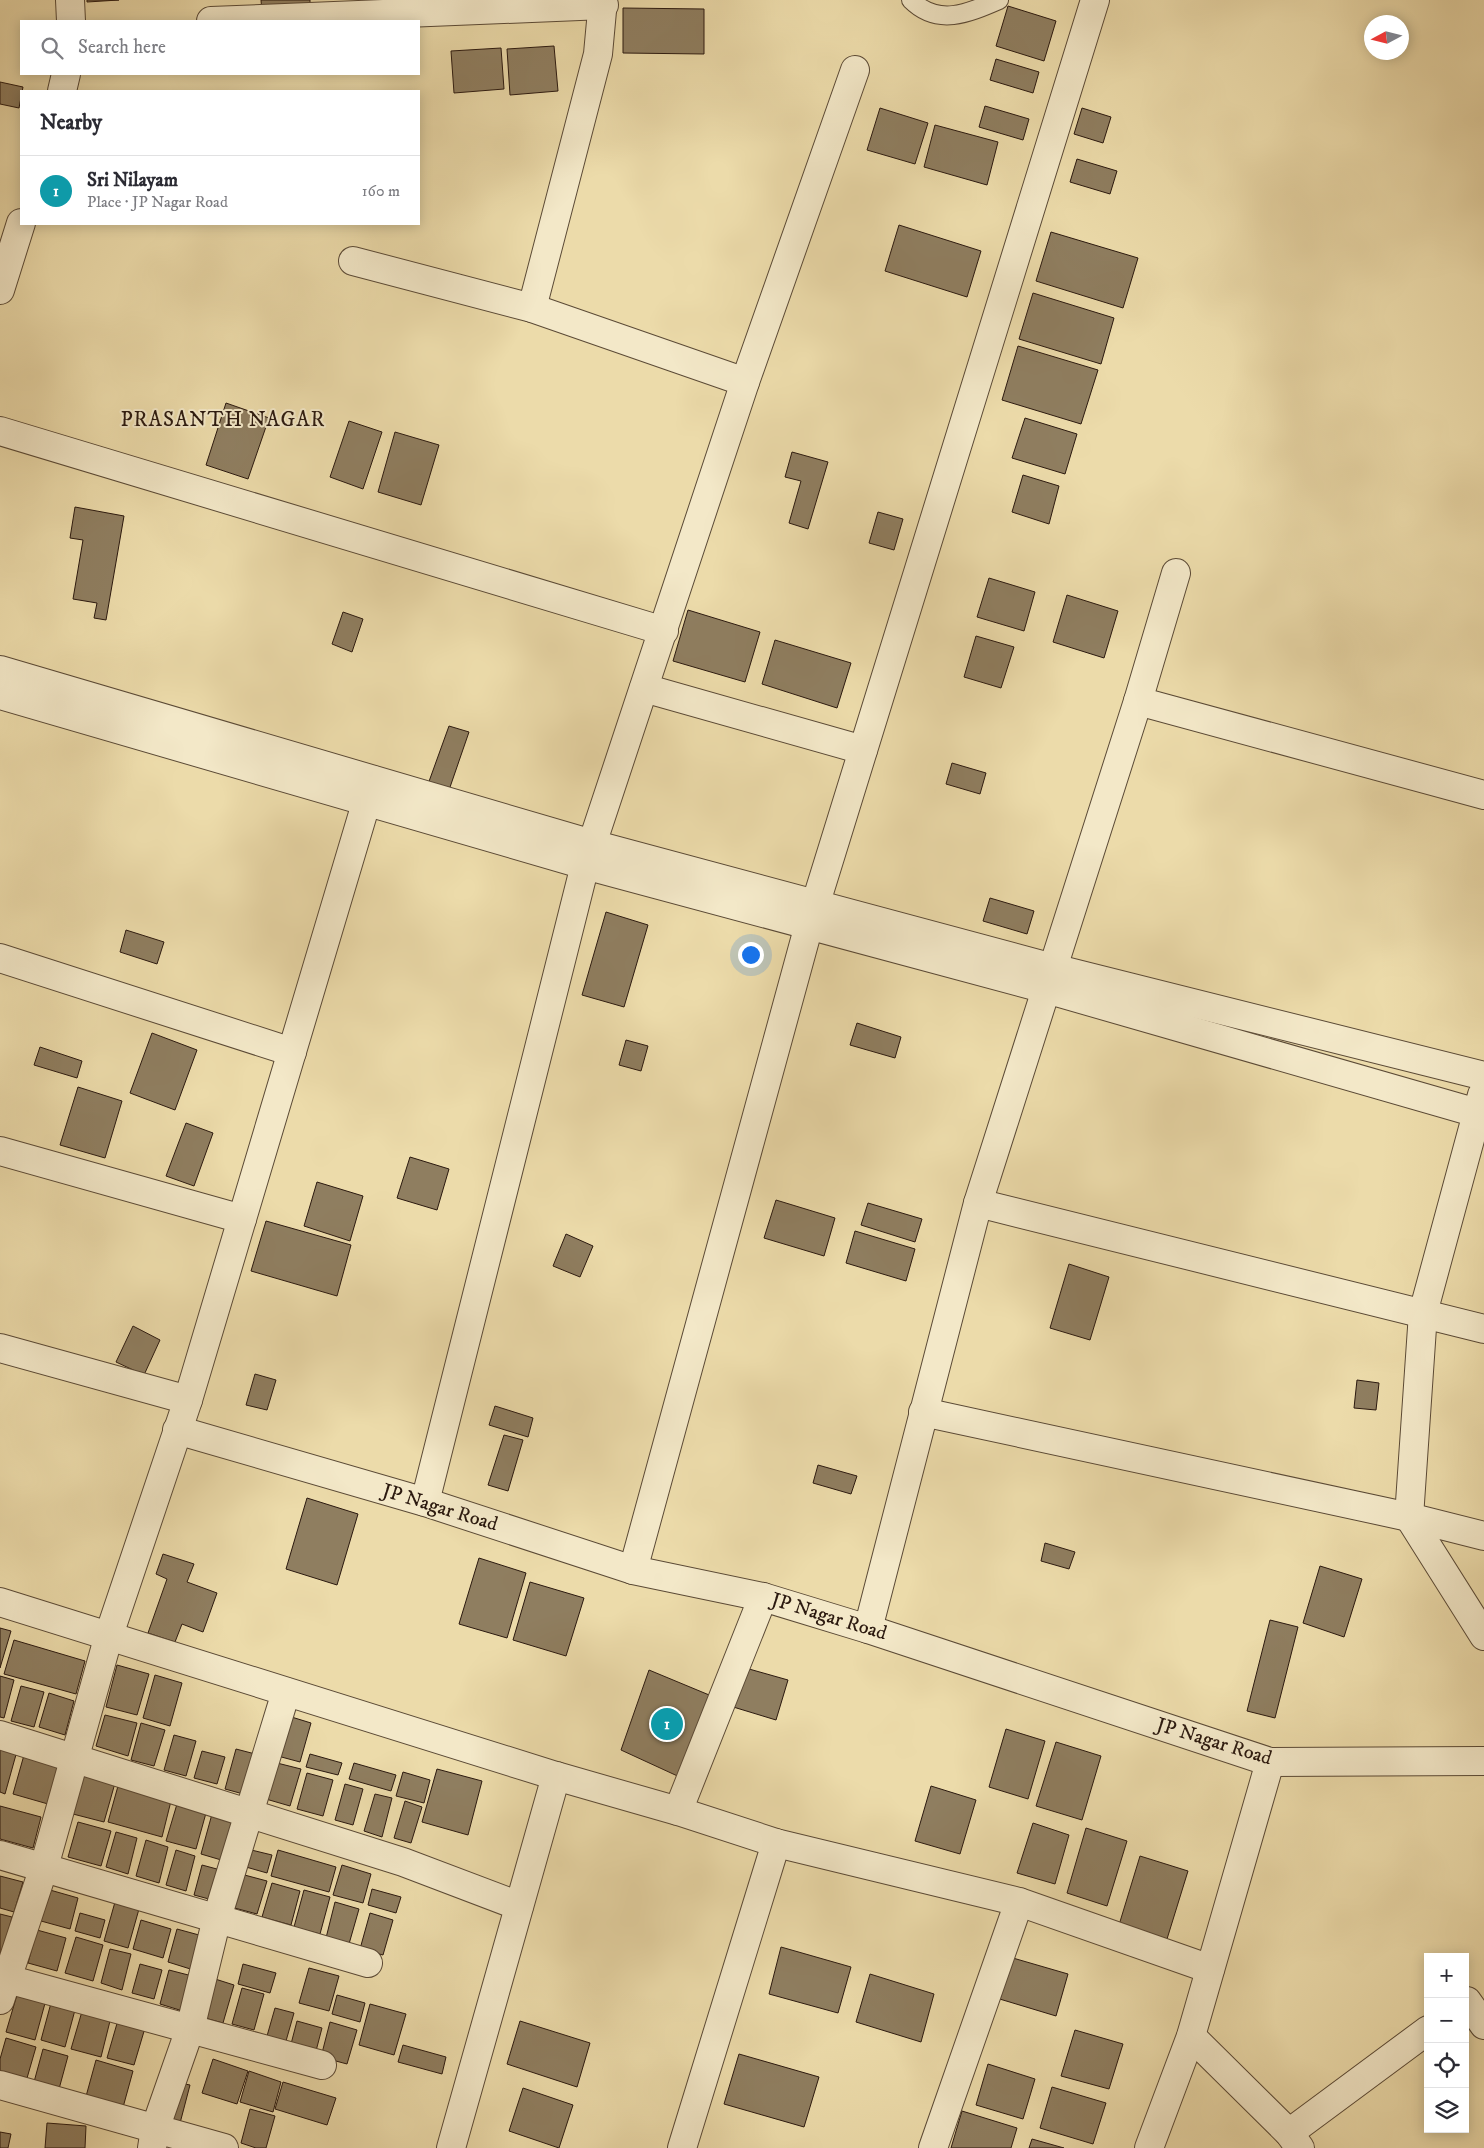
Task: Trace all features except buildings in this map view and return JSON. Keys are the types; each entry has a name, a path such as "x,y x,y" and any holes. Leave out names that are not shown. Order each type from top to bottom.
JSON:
{"street":[{"path":"70,0 71,20"},
{"path":"633,1570 812,914 1095,0"},
{"path":"233,20 604,3 598,54 532,308"},
{"path":"425,1502 589,854 745,382 855,70"},
{"path":"62,90 66,75"},
{"path":"0,290 20,225"},
{"path":"353,261 532,308 745,382"},
{"path":"0,431 664,631"},
{"path":"868,1629 978,1203 1138,701 1176,573"},
{"path":"0,670 370,791"},
{"path":"644,688 863,750"},
{"path":"0,695 370,791 589,854 1050,979 1480,1114"},
{"path":"1138,701 1484,794"},
{"path":"322,2065 190,2029 2,1985 44,1867 109,1635 188,1400 370,791"},
{"path":"0,958 292,1052"},
{"path":"1050,979 1484,1076"},
{"path":"1484,1086 1480,1114 1423,1313 1409,1518 1484,1636"},
{"path":"0,1150 242,1219"},
{"path":"978,1203 1484,1329"},
{"path":"0,1348 188,1400"},
{"path":"923,1412 1484,1536"},
{"name":"JP Nagar Road","path":"178,1430 425,1502 633,1570 763,1597 868,1629 1270,1762 1484,1762"},
{"path":"678,1811 763,1597"},
{"path":"0,1602 776,1843 1019,1902 1210,1969"},
{"path":"154,2138 190,2029 217,1918 286,1692"},
{"path":"0,1735 75,1760 250,1812 403,1862 519,1906"},
{"path":"1149,2148 1191,2036 1270,1762"},
{"path":"451,2148 556,1776"},
{"path":"682,2148 776,1843"},
{"path":"0,1855 368,1963"},
{"path":"932,2148 1019,1902"},
{"path":"1472,1997 1484,2025"},
{"path":"1191,2036 1295,2140 1424,2033"},
{"path":"0,2085 154,2138 224,2148"}],"lane":[{"path":"911,0 928,12 948,17 971,12 999,0"}],"place":[{"name":"Sri Nilayam","path":"667,1724"}],"district":[{"name":"PRASANTH NAGAR","path":"223,420"}]}
